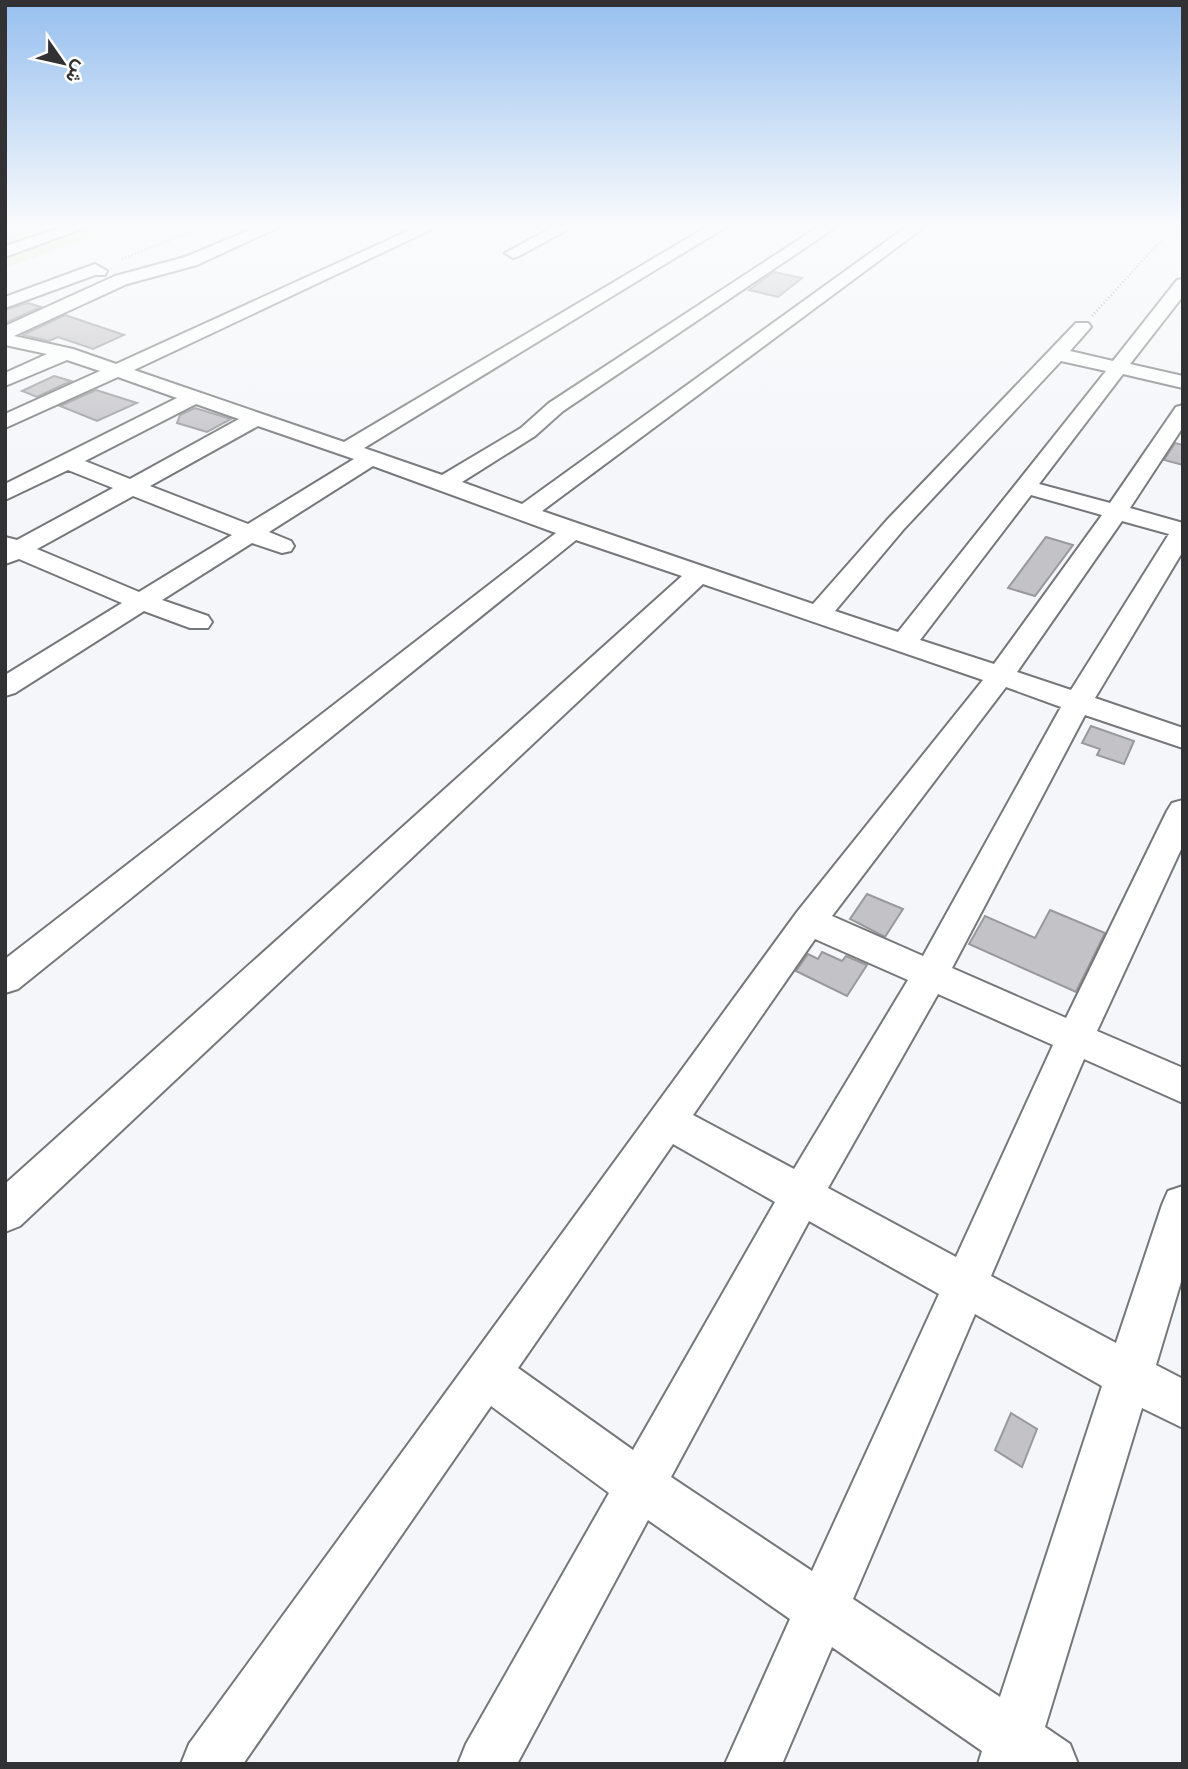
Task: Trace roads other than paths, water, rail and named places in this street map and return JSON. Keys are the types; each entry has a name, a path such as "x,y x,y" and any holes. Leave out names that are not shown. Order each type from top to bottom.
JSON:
{"street":[{"path":"5,333 61,308"},
{"path":"5,422 253,308"},
{"path":"346,449 583,308"},
{"path":"444,483 528,432 556,407 706,308"},
{"path":"525,513 806,308"},
{"path":"904,643 1118,367 1155,308"},
{"path":"819,613 895,525 1082,327"},
{"path":"5,339 66,353 117,370 444,483 573,531 1183,738"},
{"path":"5,380 66,353"},
{"path":"1057,354 1183,382"},
{"path":"5,493 195,397"},
{"path":"209,1764 809,921 1000,676 1183,411"},
{"path":"10,550 131,489 257,418"},
{"path":"5,687 371,458"},
{"path":"67,462 282,546"},
{"path":"486,1764 801,1195 931,974 1078,702 1183,531 1026,487"},
{"path":"5,979 573,531"},
{"path":"10,550 199,622"},
{"path":"5,1212 699,573"},
{"path":"754,1764 1075,1037 1183,811"},
{"path":"809,921 1183,1086"},
{"path":"667,1121 1183,1405"},
{"path":"488,1375 641,1486 822,1609 1023,1756 1130,1376 1183,1205"}]}
